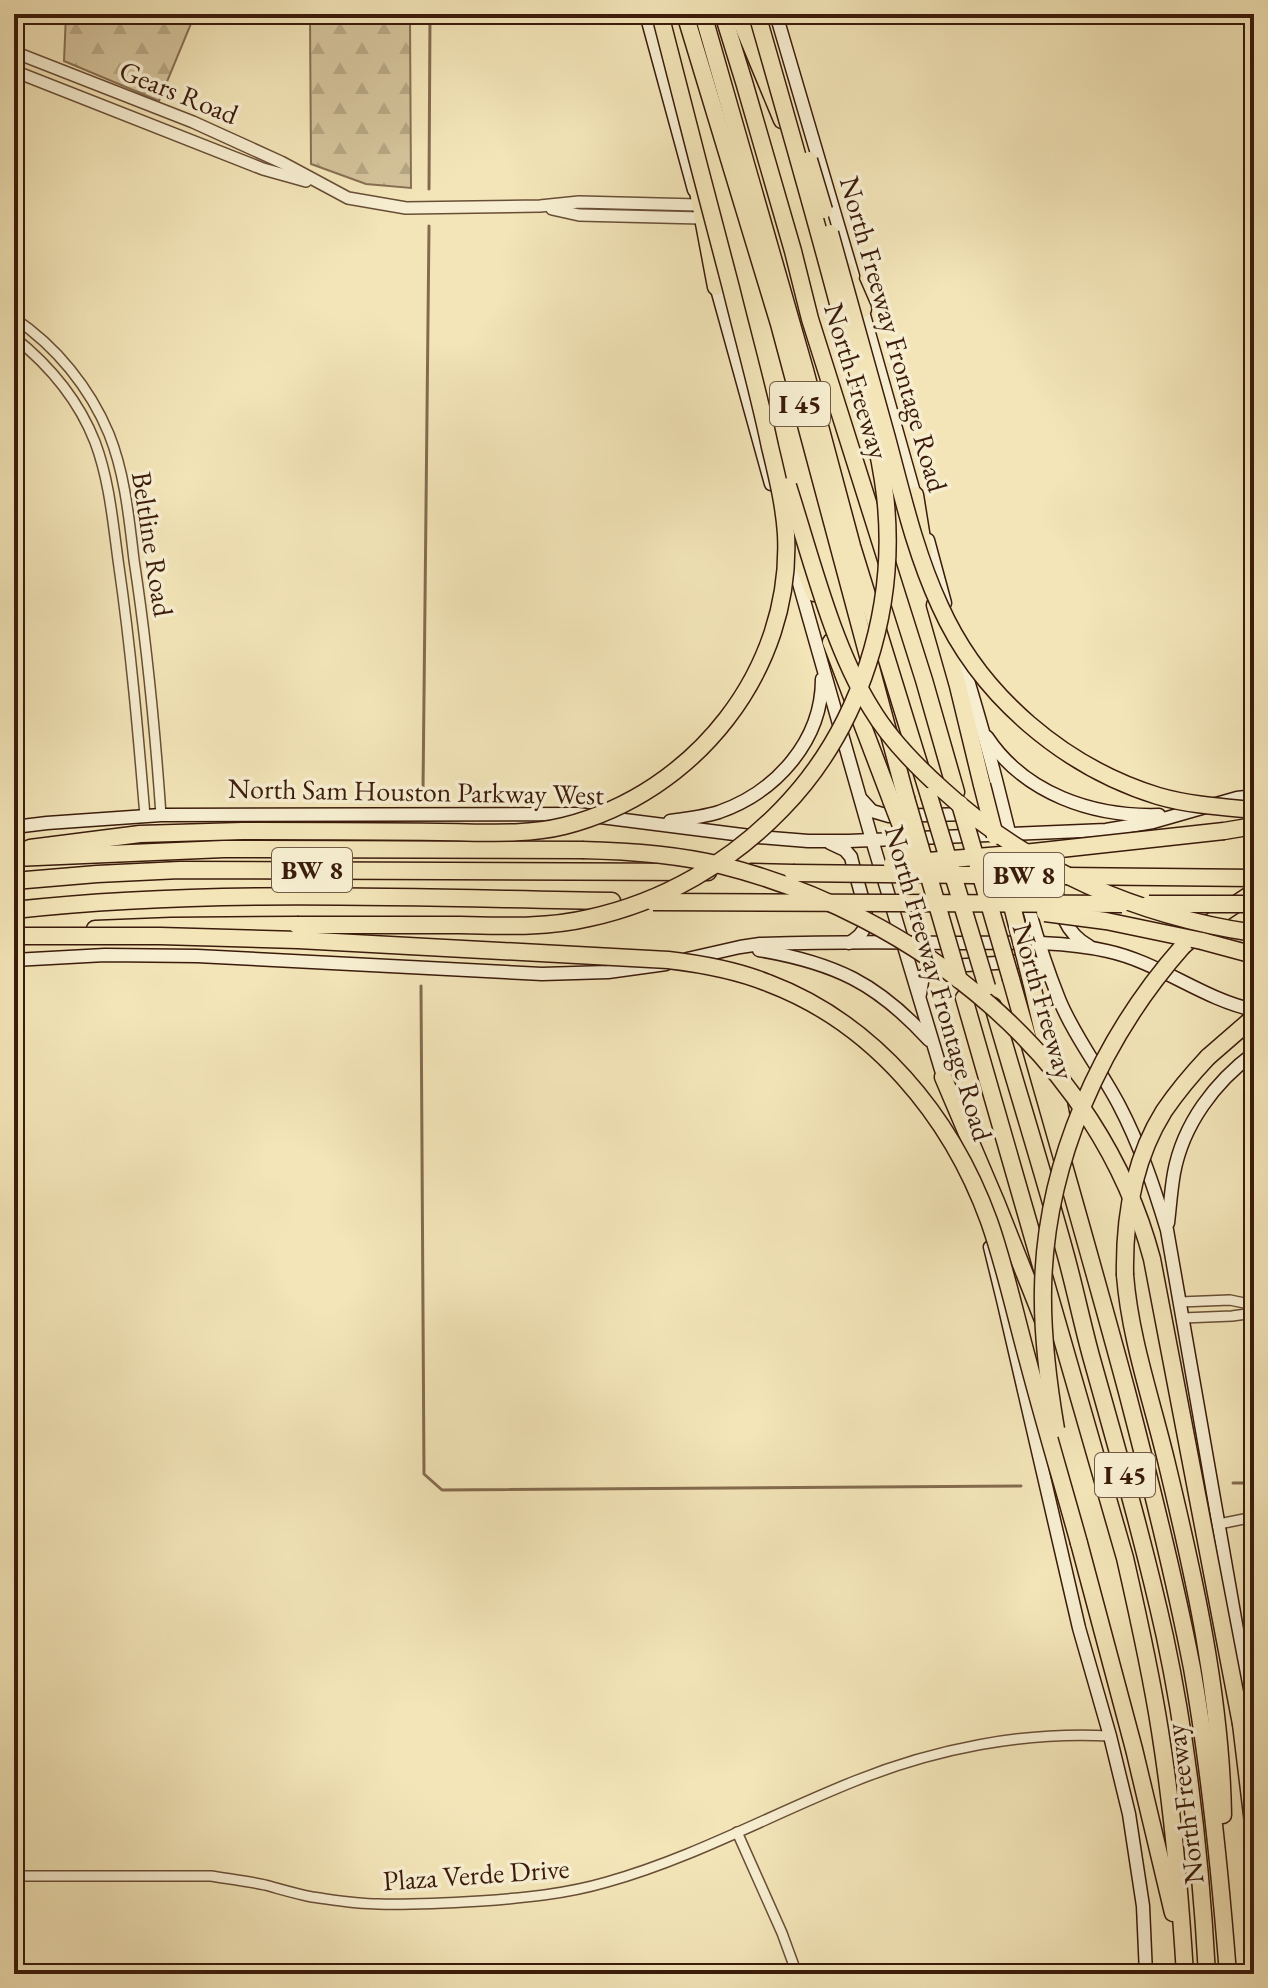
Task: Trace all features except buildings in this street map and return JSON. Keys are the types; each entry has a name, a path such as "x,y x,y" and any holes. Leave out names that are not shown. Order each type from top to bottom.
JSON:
{"highway":[{"path":"663,14 716,287"},
{"path":"14,851 93,839 182,832 507,832 562,826 616,807 653,787 717,733 736,708 773,633 784,576 786,535 778,480 758,393 663,14"},
{"name":"North Freeway","path":"685,14 779,324 898,799 964,998 1125,1558 1160,1729 1177,1862 1185,1974"},
{"name":"North Freeway","path":"703,14 852,546 1066,1257 1155,1594 1182,1741 1202,1901 1207,1974"},
{"name":"North Freeway","path":"723,14 761,138 810,319 924,680 1011,979 1153,1492 1183,1626 1207,1763 1228,1974"},
{"path":"738,14 863,309"},
{"path":"759,14 816,181 914,535 939,604 963,648 978,671 1023,719 1089,766 1122,783 1159,796 1194,804 1254,810"},
{"path":"14,936 145,927 513,926 589,918 658,896 703,873 753,836 806,783 847,716 871,653 886,580 886,513 870,422 759,14"},
{"path":"758,393 844,653 871,708 913,762 981,822 1018,849 1059,872 1149,910 1254,933"},
{"path":"770,479 898,799"},
{"path":"915,495 929,584 989,782 1054,1078 1085,1240"},
{"path":"793,873 1024,853 1254,826"},
{"path":"14,858 224,849 582,850 660,855 719,865 809,894 875,924 937,963 971,989 1011,1024 1058,1075 1084,1109 1114,1158 1137,1207 1161,1301 1247,1726 1254,1852"},
{"name":"BW 8","path":"14,881 180,870 1254,878"},
{"path":"1079,1543 1045,1359 1043,1286 1051,1215 1069,1142 1100,1068 1140,1002 1183,946 1218,916 1254,892"},
{"name":"BW 8","path":"14,910 117,901 222,897 1254,904"},
{"path":"944,903 1106,921 1254,955"},
{"path":"14,936 298,940 668,960 712,966 771,983 816,1006 892,1064 933,1113 961,1158 989,1222 1153,1823 1185,1974"},
{"path":"1225,1929 1217,1717 1206,1643 1175,1496 1133,1332 1125,1275 1126,1229 1135,1183 1148,1143 1163,1114 1208,1057 1254,1017"},
{"path":"943,1077 1096,1453"},
{"path":"1252,1974 1254,1941"}],"main road":[{"name":"North Freeway Frontage Road","path":"646,14 700,211 716,287 821,664 943,1077 1003,1300 1079,1628 1129,1814 1139,1875 1146,1974"},
{"name":"North Freeway Frontage Road","path":"776,14 983,730 989,782 1009,835 1040,943 1068,1016 1131,1131 1167,1230 1219,1524 1247,1726"},
{"path":"653,823 689,819 720,811 749,798 777,777 793,761 812,731 822,700 821,664"},
{"path":"983,730 1004,760 1042,789 1097,810 1140,816 1182,814 1254,796"},
{"path":"860,797 880,815 966,815 984,809 991,800 995,790 989,782"},
{"name":"North Sam Houston Parkway West","path":"14,827 161,815 568,814 758,837 825,841 1123,828 1182,814"},
{"path":"1063,832 1055,838 1048,853 1066,925 1080,941 1094,949"},
{"path":"825,841 837,845 851,857 866,917 860,935 849,943"},
{"path":"14,960 105,955 197,956 542,974 608,972 659,966 740,947 770,944 1040,943 1126,956 1216,997 1254,1010"},
{"path":"740,947 804,960 855,978 905,1014 933,1044"},
{"path":"920,1001 919,988 923,976 937,967 1027,961 1043,968 1055,986"},
{"path":"1167,1230 1174,1173 1187,1133 1215,1089 1254,1053"}],"street":[{"name":"Gears Road","path":"14,52 193,122 281,162 348,198 406,208 540,206 579,202 700,211"},
{"path":"50,85 54,68"},
{"name":"Gears Road","path":"14,71 263,169 322,185"},
{"path":"187,138 193,122"},
{"name":"Beltline Road","path":"14,318 46,343 83,386 110,436 120,467 145,634 161,815"},
{"name":"Beltline Road","path":"14,337 36,355 69,395 90,431 104,471 129,636 145,816"},
{"path":"1180,1302 1230,1300 1254,1305"},
{"path":"1183,1318 1254,1313"},
{"path":"1219,1524 1254,1517"},
{"name":"Plaza Verde Drive","path":"14,1876 211,1876 308,1896 376,1904 517,1899 572,1890 652,1868 903,1763 997,1742 1042,1736 1110,1736"},
{"path":"737,1832 797,1974"}],"green space":[{"path":"66,14 195,14 159,101 64,61"},
{"path":"310,18 410,20 411,188 366,184 311,164"}],"waterway":[{"path":"429,189 430,14"},
{"path":"423,791 429,226"},
{"path":"421,986 424,1474 442,1490 1021,1486"},
{"path":"1233,1483 1254,1483"}]}
